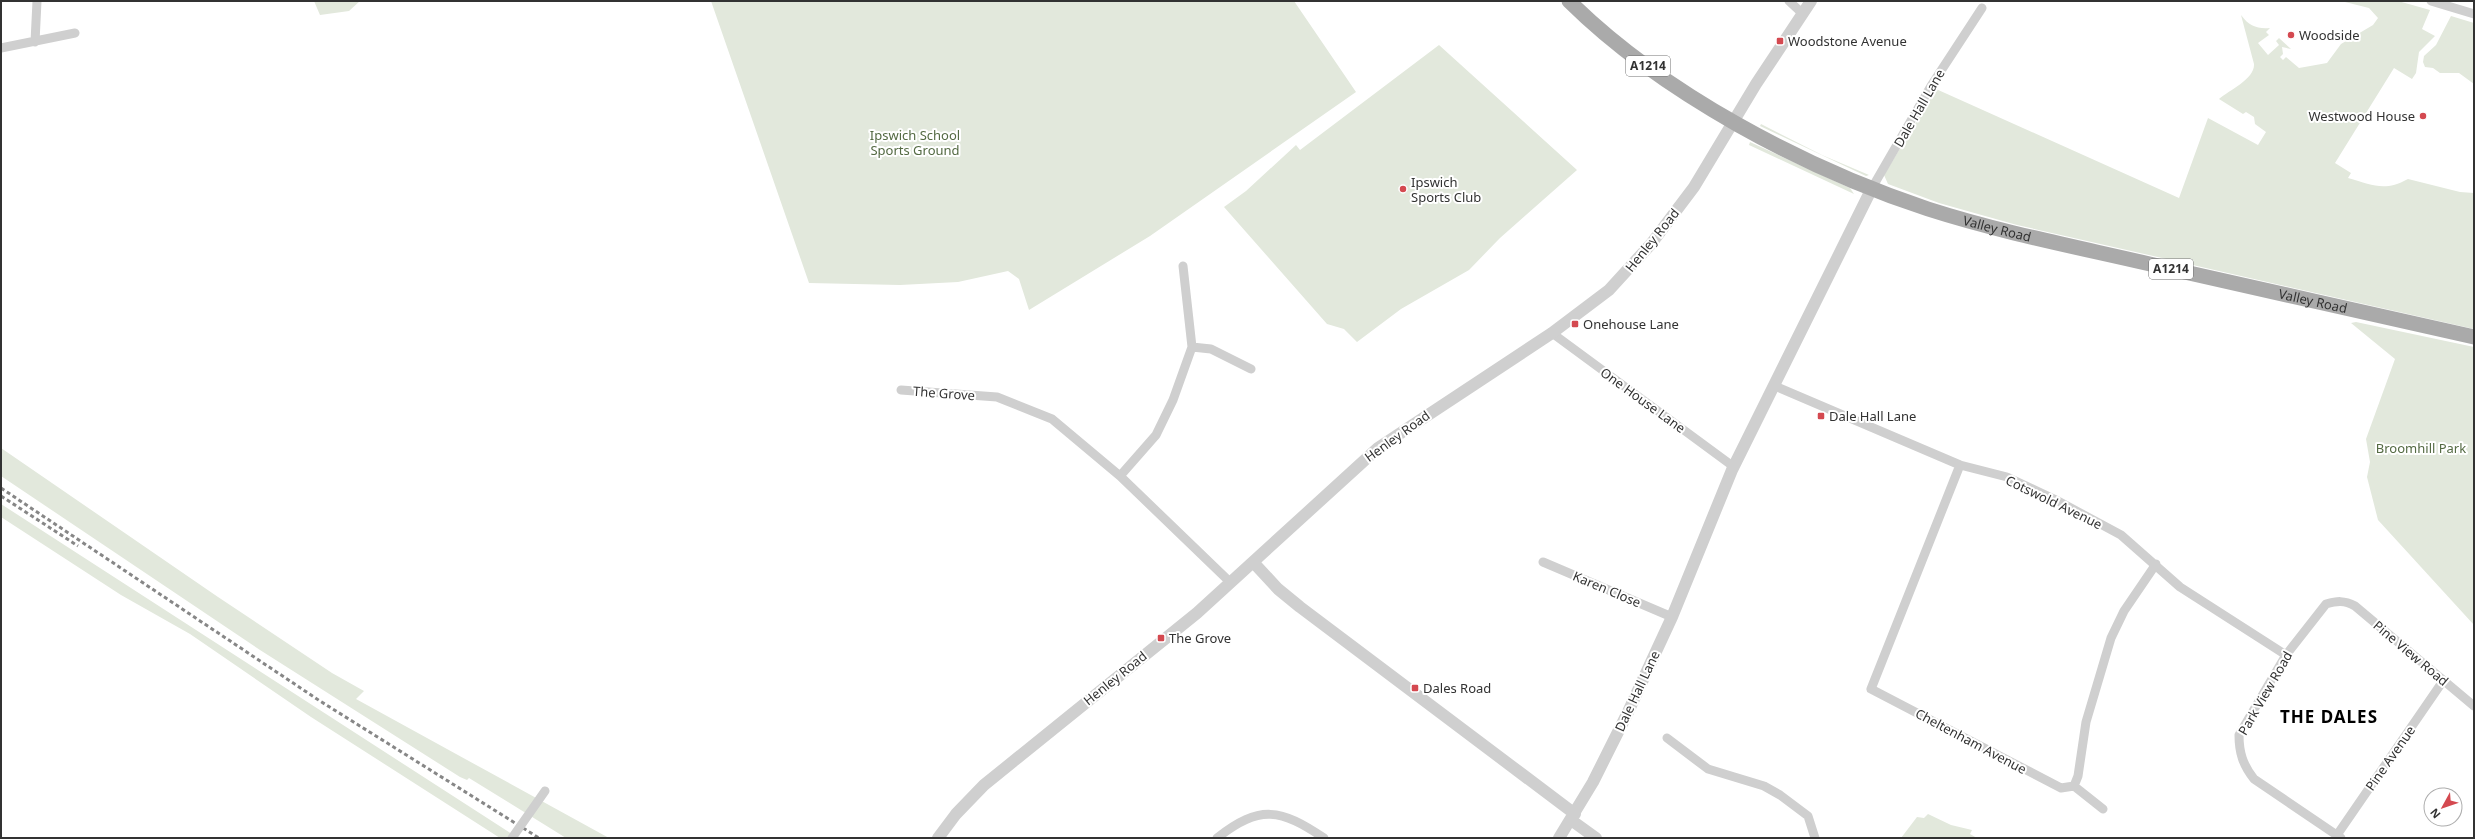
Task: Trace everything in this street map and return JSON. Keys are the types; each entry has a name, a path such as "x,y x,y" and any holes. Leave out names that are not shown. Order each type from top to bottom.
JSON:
{"main road":[{"name":"Valley Road","path":"1569,1 1624,49 1734,122 1807,160 1872,188 1929,209 1997,229 2474,337"}],"street":[{"path":"35,42 37,1"},
{"path":"1790,1 1803,14"},
{"name":"Henley Road","path":"938,838 956,814 984,785 1197,613 1378,448 1552,333 1609,290 1646,250 1694,187 1811,1"},
{"path":"2433,1 2474,14"},
{"name":"Dale Hall Lane","path":"1560,838 1573,817 1628,712 1672,617 1734,467 1872,188 1931,86 1982,8"},
{"path":"1,48 35,42 75,32"},
{"path":"1120,476 1156,435 1176,394 1192,347 1183,266"},
{"name":"One House Lane","path":"1552,333 1734,467"},
{"path":"1192,347 1211,349 1251,369"},
{"name":"Cotswold Avenue","path":"1775,386 1960,465 2007,477 2056,500 2121,535 2156,564 2180,587 2286,655"},
{"name":"The Grove","path":"901,390 997,397 1052,418 1120,476 1231,583"},
{"name":"Cheltenham Avenue","path":"1960,465 1871,689 2061,788 2074,786"},
{"path":"1253,562 1278,589 1300,607 1573,817 1596,838"},
{"name":"Karen Close","path":"1543,562 1672,617"},
{"path":"2103,808 2074,786 2078,776 2086,722 2109,645 2124,610 2156,564"},
{"name":"Park View Road","path":"2339,837 2254,779 2245,768 2239,735 2286,655 2326,604 2336,601 2347,602"},
{"name":"Pine View Road","path":"2347,602 2355,606 2474,706"},
{"name":"Pine Avenue","path":"2339,837 2443,681"},
{"path":"1666,738 1708,769 1764,786 1780,795 1808,816 1815,838"},
{"path":"512,838 545,791"},
{"path":"1217,838 1242,820 1259,814 1270,814 1299,821 1324,838"}],"green space":[{"path":"314,1 360,1 349,11 320,15"},
{"name":"Ipswich School Sports Ground","path":"711,1 1294,1 1356,92 1150,236 1029,310 1019,279 1008,271 958,282 900,285 809,283"},
{"path":"2341,1 2398,1 2430,10 2422,29 2435,36 2419,52 2416,73 2412,79 2394,68 2335,163 2351,173 2348,178 2372,185 2392,185 2408,179 2460,192 2474,193 2474,329 2017,225 1939,203 1888,184 1884,175 1936,89 2179,198 2208,118 2258,145 2266,132 2255,124 2254,117 2246,112 2243,114 2219,99 2241,84 2250,75 2253,69 2254,64 2241,15 2247,22 2254,26 2270,28 2266,32 2269,35 2258,43 2268,55 2279,45 2276,41 2279,38 2291,49 2282,47 2283,54 2280,57 2283,60 2286,57 2299,68 2327,63 2341,44 2373,25 2378,18 2369,8"},
{"path":"2451,16 2474,23 2474,84 2459,73 2440,73 2433,68 2425,67 2423,62 2424,56 2436,45"},
{"name":"Ipswich Sports Club","path":"1439,45 1577,170 1500,238 1469,270 1401,309 1357,342 1344,329 1327,324 1224,207 1246,191 1296,145 1300,150"},
{"path":"1761,124 1822,155 1869,175 1866,176 1760,126"},
{"path":"1750,142 1850,188 1854,194 1749,145"},
{"name":"Broomhill Park","path":"2356,322 2474,347 2474,625 2378,520 2367,477 2370,462 2366,439 2395,359 2351,323"},
{"path":"1,448 218,597 332,673 364,691 356,699 609,838 566,838 469,778 467,780 460,777 260,650 1,476"},
{"path":"1,504 518,838 500,838 311,717 190,634 121,595 1,517"},
{"path":"1928,814 1951,825 1972,830 1970,834 1977,838 1901,838 1917,817 1924,818"}],"railway":[{"path":"1,488 320,701 539,838"},
{"path":"1,496 78,546"}],"place":[{"name":"Woodside","path":"2291,35"},
{"name":"Woodstone Avenue","path":"1780,41"},
{"name":"Westwood House","path":"2423,116"},
{"name":"Ipswich Sports Club","path":"1403,189"},
{"name":"Onehouse Lane","path":"1575,324"},
{"name":"Dale Hall Lane","path":"1821,416"},
{"name":"The Grove","path":"1161,638"},
{"name":"Dales Road","path":"1415,688"}],"district":[{"name":"THE DALES","path":"2329,717"}]}
